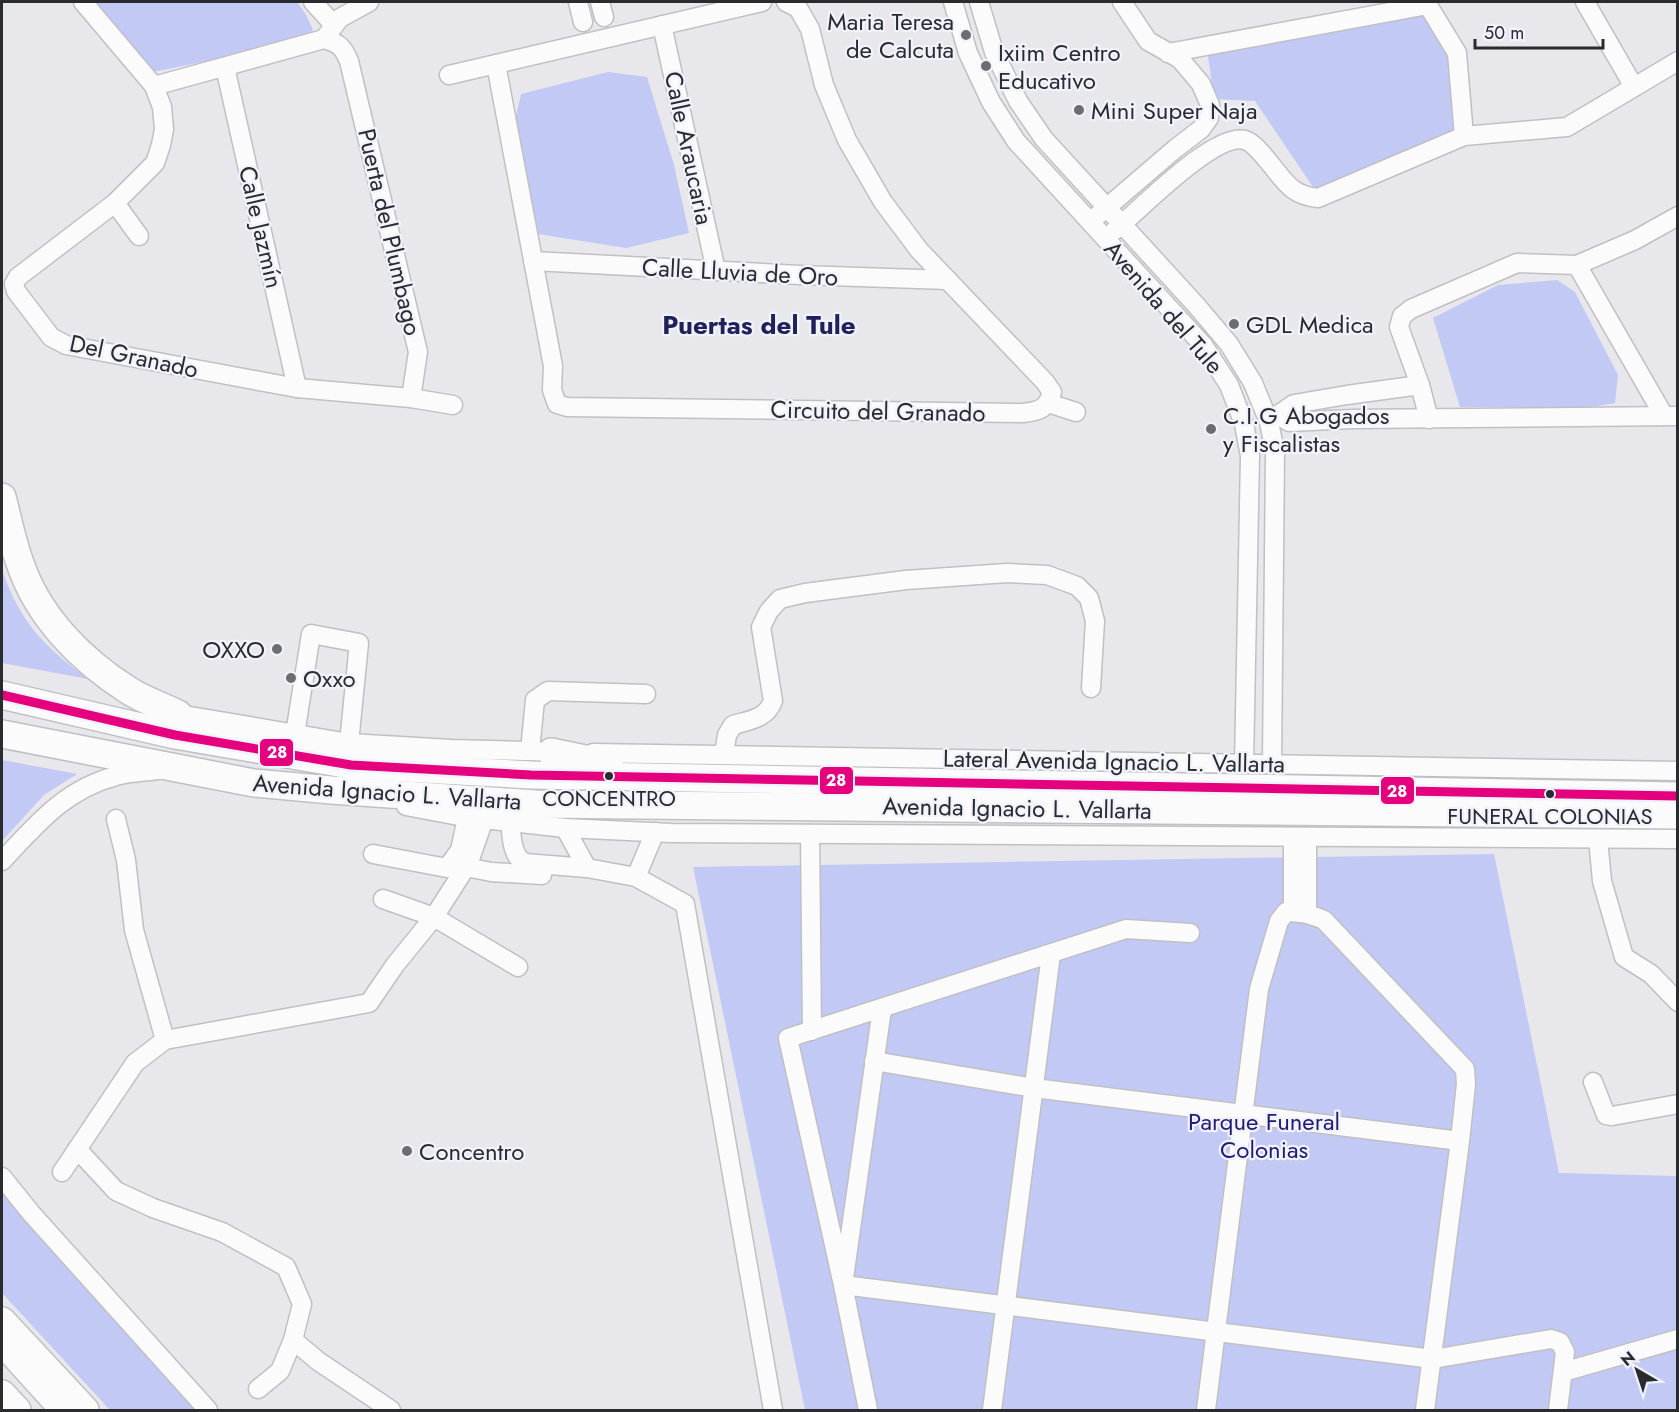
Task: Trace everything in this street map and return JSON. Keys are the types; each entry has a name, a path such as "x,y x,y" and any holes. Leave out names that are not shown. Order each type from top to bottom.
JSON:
{"highway":[{"path":"2,497 20,564 37,600 60,634 98,668 130,691 178,714"},
{"path":"2,679 178,714"},
{"name":"Avenida Ignacio L. Vallarta","path":"2,695 175,735 531,775 1677,796"},
{"name":"Avenida Ignacio L. Vallarta","path":"2,734 254,783 535,804 1677,815"},
{"path":"541,752 672,778"},
{"path":"2,1321 85,1410"},
{"path":"2,1394 17,1410"}],"street":[{"name":"Del Granado","path":"83,2 154,86 162,107 164,129 155,163 115,203 18,277 14,284 16,291 51,337 66,345 297,388 411,398"},
{"name":"Puerta del Plumbago","path":"313,2 333,27 335,42 344,47 352,73 418,352 411,398"},
{"path":"154,86 225,67 333,27 369,2"},
{"path":"578,2 585,30"},
{"path":"449,75 496,64 585,30 605,19 662,25 762,2"},
{"name":"Avenida del Tule","path":"953,2 968,53 991,102 1016,141 1203,345 1230,385 1244,424 1250,456 1244,764"},
{"name":"Avenida del Tule","path":"980,2 994,52 1018,101 1044,139 1197,305 1229,344 1273,417 1275,452 1272,764"},
{"path":"1090,221 1201,129 1209,118 1210,105 1201,84 1180,59 1148,41 1122,2"},
{"path":"1585,2 1634,87"},
{"path":"1168,52 1427,3 1457,53 1464,136"},
{"path":"795,4 810,28 824,85 847,140 883,202 919,250 1045,382 1052,392 1048,403 1076,412"},
{"name":"Calle Araucaria","path":"662,25 717,271"},
{"path":"1105,238 1189,166 1215,146 1230,140 1246,140 1259,150 1294,192 1318,198 1464,136 1567,127 1677,61"},
{"name":"Circuito del Granado","path":"496,64 553,366 552,390 557,404 567,407 1023,413 1037,411 1048,403"},
{"name":"Calle Jazmín","path":"225,67 297,388"},
{"path":"1201,129 1215,146"},
{"path":"115,203 139,236"},
{"path":"1429,419 1420,385 1399,327 1402,316 1411,309 1517,263 1577,265 1635,240 1677,216"},
{"name":"Calle Lluvia de Oro","path":"533,261 948,280"},
{"path":"1577,265 1671,416"},
{"path":"1244,424 1273,417 1294,404 1420,385"},
{"path":"1385,390 1390,419"},
{"path":"1335,397 1338,420"},
{"path":"411,398 453,405"},
{"path":"1273,417 1289,422 1671,416"},
{"path":"724,754 733,725 766,714 774,702 761,627 769,611 780,599 805,593 917,579 1007,573 1047,575 1077,586 1089,598 1095,621 1091,688"},
{"path":"295,734 311,634 358,643 350,754"},
{"path":"541,752 535,700 540,694 548,691 646,694"},
{"name":"Avenida Ignacio L. Vallarta","path":"178,714 295,734 350,754 451,749 541,752"},
{"name":"Lateral Avenida Ignacio L. Vallarta","path":"541,752 1677,771"},
{"path":"2,861 48,811 72,794 115,776 171,768"},
{"path":"331,790 476,819 566,828 655,832 1677,839"},
{"path":"116,819 126,860 134,930 165,1040"},
{"path":"373,854 447,868 460,850 476,819"},
{"path":"62,1172 135,1063 165,1040 369,1003 395,965 434,916 466,867 476,819"},
{"path":"510,822 518,860 580,874"},
{"path":"566,828 580,874"},
{"path":"636,877 655,832"},
{"path":"810,834 812,1031"},
{"path":"1300,837 1300,912"},
{"path":"1598,839 1602,881 1624,957 1651,974 1677,1002"},
{"path":"466,867 491,872 580,874 607,872 631,866 646,854"},
{"path":"607,872 636,877 685,904 773,1410"},
{"path":"382,899 434,916 518,967"},
{"path":"1206,1410 1259,989 1279,921 1286,912 1300,912 1324,920 1465,1069 1466,1084 1460,1141 1425,1410"},
{"path":"868,1410 843,1285 788,1038 1126,929 1190,933"},
{"path":"992,1410 1051,954"},
{"path":"843,1285 882,1009"},
{"path":"874,1061 1034,1088 1460,1141"},
{"path":"1593,1082 1606,1115 1612,1116 1677,1104"},
{"path":"77,1149 116,1191 153,1208 222,1232 286,1266 302,1304 293,1340 280,1371 258,1389"},
{"path":"2,1177 31,1213 208,1410"},
{"path":"843,1285 1432,1359 1551,1340 1560,1342 1565,1352 1558,1410"},
{"path":"1563,1372 1677,1339"},
{"path":"293,1340 391,1410"},
{"path":"2,1348 58,1410"},
{"path":"2,1364 44,1410"}],"green space":[{"path":"94,2 297,2 313,30 300,42 153,72"},
{"path":"1424,10 1449,52 1459,133 1315,190 1255,101 1214,99 1207,49"},
{"path":"608,72 647,77 674,165 689,233 626,248 538,234 514,125 521,94"},
{"path":"1557,280 1575,292 1618,375 1615,403 1591,407 1460,407 1433,318 1498,285"},
{"path":"2,570 17,605 35,632 58,655 88,679 2,663"},
{"path":"2,760 77,774 44,795 2,841"},
{"name":"Parque Funeral Colonias","path":"1494,854 1559,1173 1677,1176 1677,1410 805,1410 693,867"},
{"path":"2,1188 196,1410 110,1410 2,1293"}],"transit line":[{"name":"28","path":"2,695 175,735 351,765 531,775 1678,796"}],"place":[{"name":"Maria Teresa de Calcuta","path":"966,35"},
{"name":"Ixiim Centro Educativo","path":"986,66"},
{"name":"Mini Super Naja","path":"1079,110"},
{"name":"GDL Medica","path":"1234,324"},
{"name":"C.I.G Abogados y Fiscalistas","path":"1211,429"},
{"name":"OXXO","path":"277,649"},
{"name":"Oxxo","path":"291,678"},
{"name":"CONCENTRO","path":"609,776"},
{"name":"FUNERAL COLONIAS","path":"1550,794"},
{"name":"Concentro","path":"407,1151"}],"district":[{"name":"Puertas del Tule","path":"759,325"}]}
